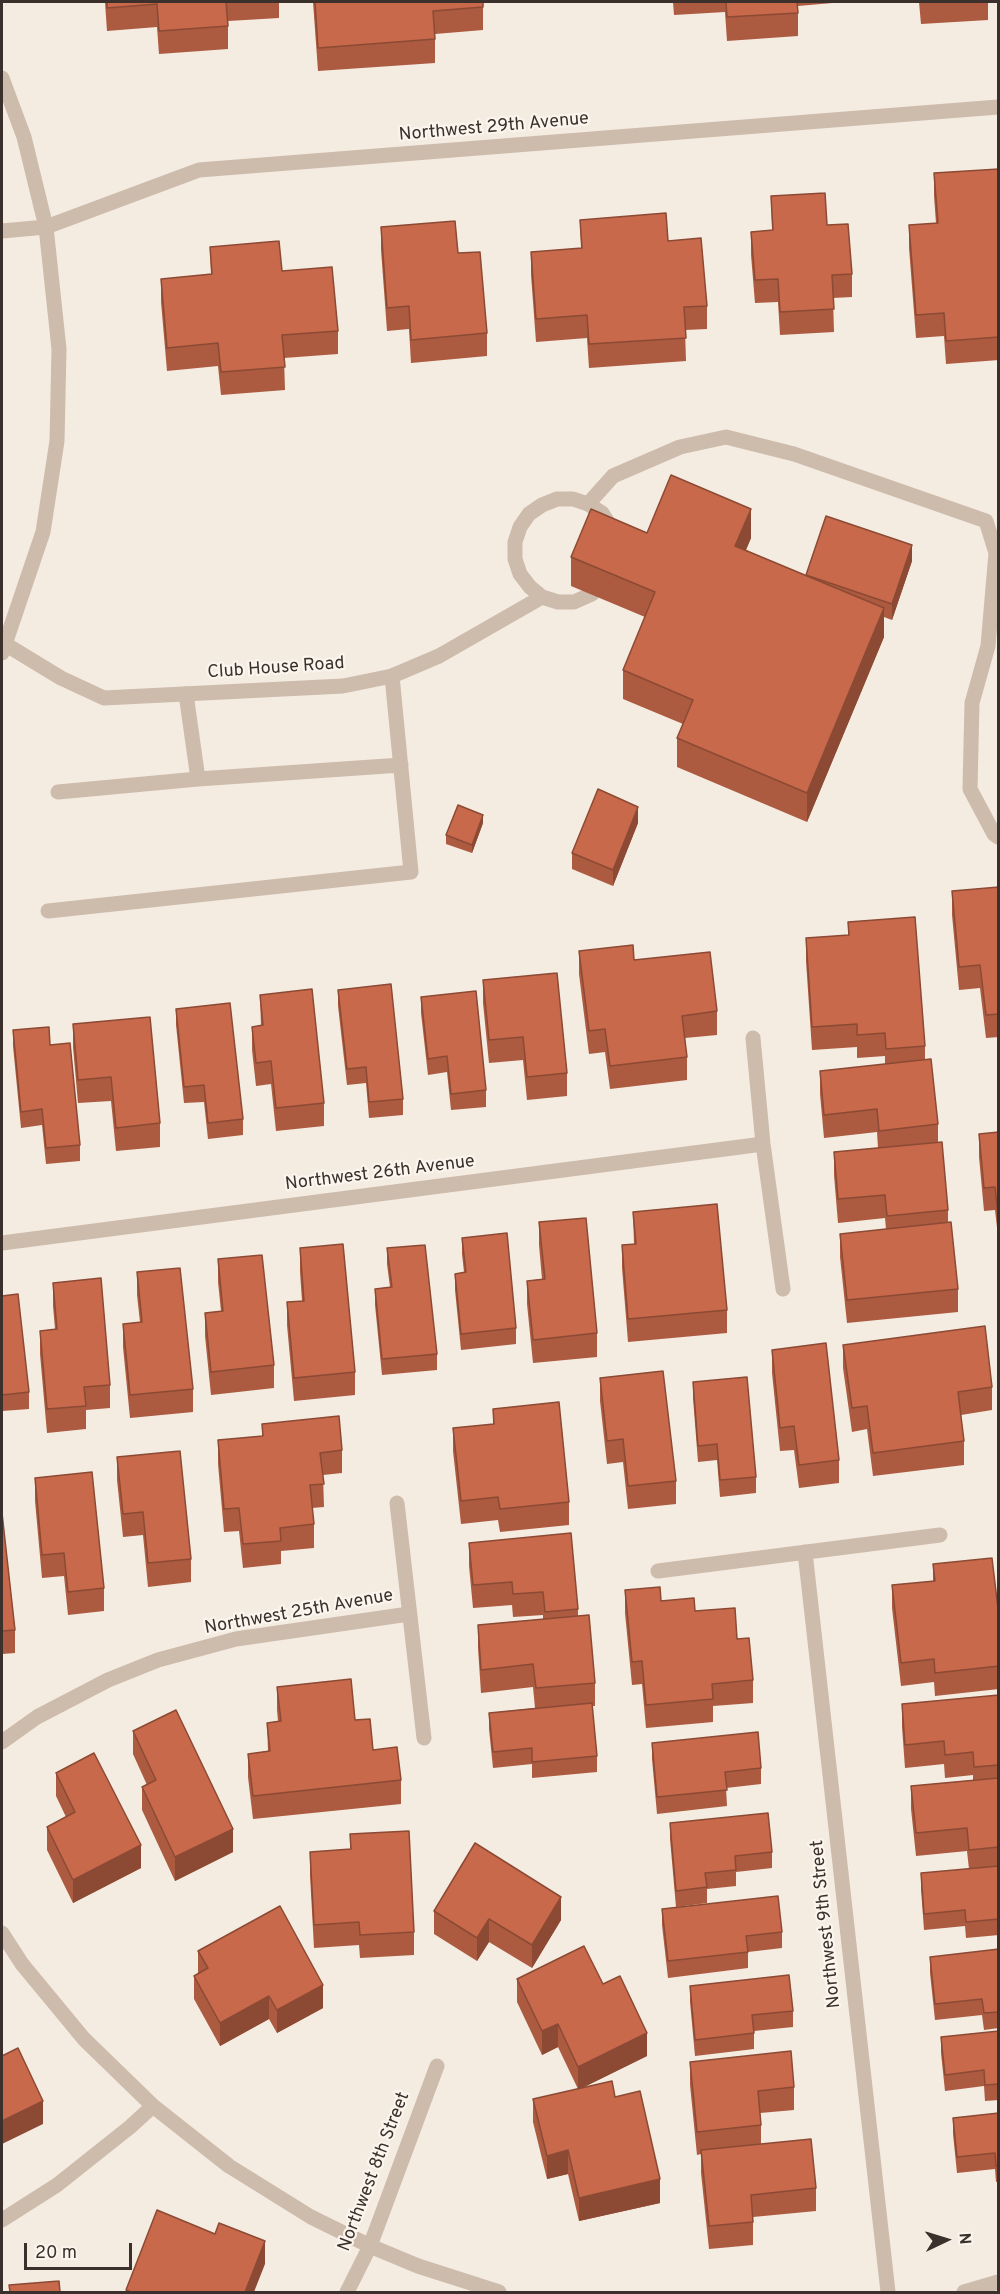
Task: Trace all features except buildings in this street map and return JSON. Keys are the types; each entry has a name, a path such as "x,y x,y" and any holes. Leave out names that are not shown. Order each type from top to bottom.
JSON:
{"street":[{"path":"2,78 24,138 46,227 59,349 57,441 43,532 3,649"},
{"name":"Northwest 29th Avenue","path":"2,231 46,227 199,170 999,107"},
{"path":"588,504 613,476 680,447 726,437 794,454 986,521 996,553 988,646 972,703 970,789 994,834 999,837"},
{"path":"592,594 574,602 558,602 542,597 530,587 520,574 515,559 515,542 520,527 535,509 557,499 573,499 588,504 602,513 611,526 617,542"},
{"name":"Club House Road","path":"3,649 104,698 343,687 392,675 439,656 542,597"},
{"path":"48,910 411,872 392,675"},
{"path":"186,694 198,779"},
{"path":"58,792 198,779 401,765"},
{"path":"753,1038 763,1144 783,1289"},
{"name":"Northwest 26th Avenue","path":"2,1244 763,1144"},
{"name":"Northwest 25th Avenue","path":"397,1503 423,1738"},
{"path":"658,1571 940,1535"},
{"name":"Northwest 9th Street","path":"806,1552 888,2292"},
{"name":"Northwest 25th Avenue","path":"2,1742 37,1717 98,1685 158,1660 236,1640 409,1614"},
{"path":"2,1933 22,1964 84,2039 153,2106 228,2166 311,2217 370,2246 417,2266 500,2292"},
{"name":"Northwest 8th Street","path":"347,2292 370,2246 438,2066"},
{"path":"2,2220 57,2185 153,2106"},
{"path":"964,2292 999,2282"}]}
